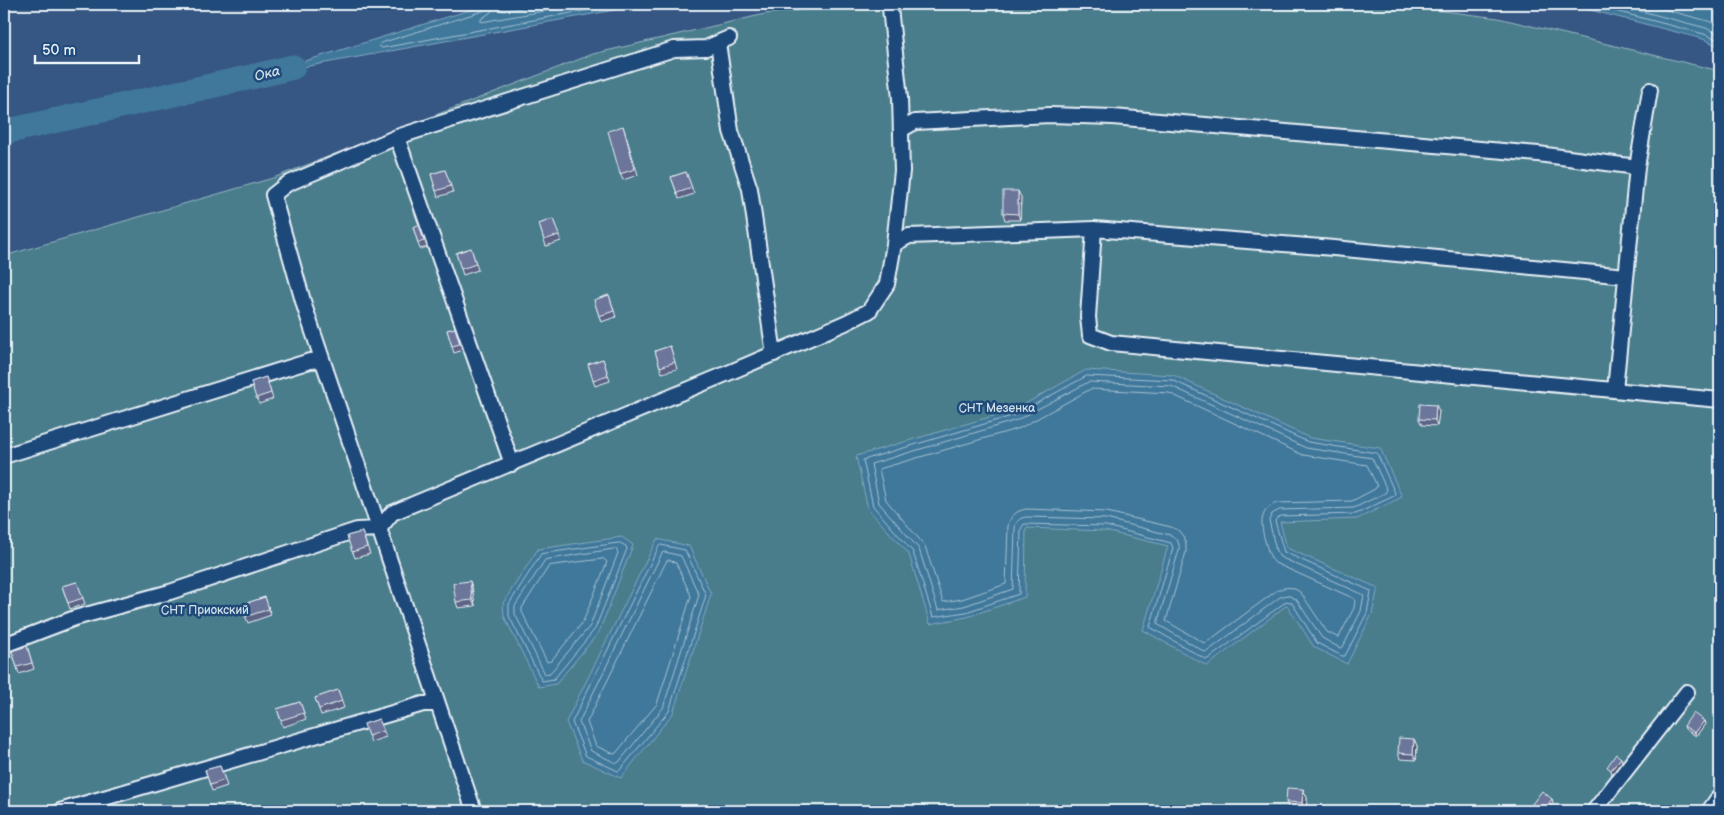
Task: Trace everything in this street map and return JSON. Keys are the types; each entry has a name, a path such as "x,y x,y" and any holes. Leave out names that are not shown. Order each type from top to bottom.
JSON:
{"street":[{"path":"4,645 75,618 170,592 357,530 379,529 392,513 774,354 869,311 887,284 894,244 902,171 900,98 890,8"},
{"path":"474,811 305,308 273,195 287,184 397,137 674,49 706,48 724,40 731,131 750,189 774,354"},
{"path":"1615,390 1637,167 1650,90"},
{"path":"901,130 915,122 1050,115 1113,118 1538,154 1637,167"},
{"path":"397,137 512,464"},
{"path":"894,244 909,236 1094,229 1334,248 1626,276"},
{"path":"1094,229 1088,317 1090,336 1111,343 1720,400"},
{"path":"4,456 310,361 322,360"},
{"path":"1594,811 1687,692"},
{"path":"60,811 423,704 438,704"},
{"path":"1709,811 1720,794"}],"green space":[{"name":"СНТ Мезенка","path":"857,4 1389,4 1498,18 1720,71 1720,811 4,811 4,256 273,178 593,54 765,14"}],"water":[{"path":"489,4 647,4 260,75"},
{"path":"1567,4 1720,4 1720,47 1703,39"},
{"path":"1086,370 1173,375 1310,438 1380,448 1402,497 1357,519 1280,522 1287,548 1378,588 1372,614 1347,664 1314,647 1287,605 1207,666 1143,630 1168,546 1105,531 1026,528 1025,597 967,617 930,624 909,554 868,509 856,456 1014,410"},
{"path":"622,537 633,545 599,632 556,684 539,687 504,616 503,603 538,549"},
{"path":"657,539 689,546 711,594 673,713 621,778 582,760 566,722"}],"building":[{"path":"623,126 635,169 620,174 608,131"},
{"path":"445,170 451,186 436,191 431,174"},
{"path":"686,172 692,188 677,193 671,177"},
{"path":"1003,191 1018,191 1018,214 1003,213"},
{"path":"553,219 559,235 544,240 539,224"},
{"path":"419,225 424,241 418,243 413,227"},
{"path":"471,248 476,264 461,269 456,253"},
{"path":"609,295 614,311 599,316 594,300"},
{"path":"455,328 460,344 452,346 447,330"},
{"path":"670,346 675,362 660,367 655,351"},
{"path":"603,359 608,375 593,380 588,364"},
{"path":"266,377 271,393 256,398 251,382"},
{"path":"1420,404 1436,405 1435,420 1419,419"},
{"path":"362,532 367,547 352,552 347,536"},
{"path":"470,581 472,600 456,602 453,583"},
{"path":"77,582 83,598 68,603 62,586"},
{"path":"265,597 269,609 245,617 241,605"},
{"path":"27,646 32,663 17,667 12,651"},
{"path":"338,690 342,701 319,709 315,698"},
{"path":"300,702 304,713 281,720 277,709"},
{"path":"1693,713 1704,721 1695,733 1684,726"},
{"path":"379,719 383,731 368,736 364,724"},
{"path":"1399,738 1414,739 1413,754 1398,753"},
{"path":"1616,754 1621,758 1611,770 1607,767"},
{"path":"220,766 225,780 210,785 205,770"},
{"path":"1287,788 1303,789 1302,803 1286,802"},
{"path":"1542,791 1552,799 1543,811 1532,804"}],"waterway":[{"name":"Ока","path":"4,132 293,67"}],"park label":[{"name":"СНТ Приокский","path":"205,610"}]}
